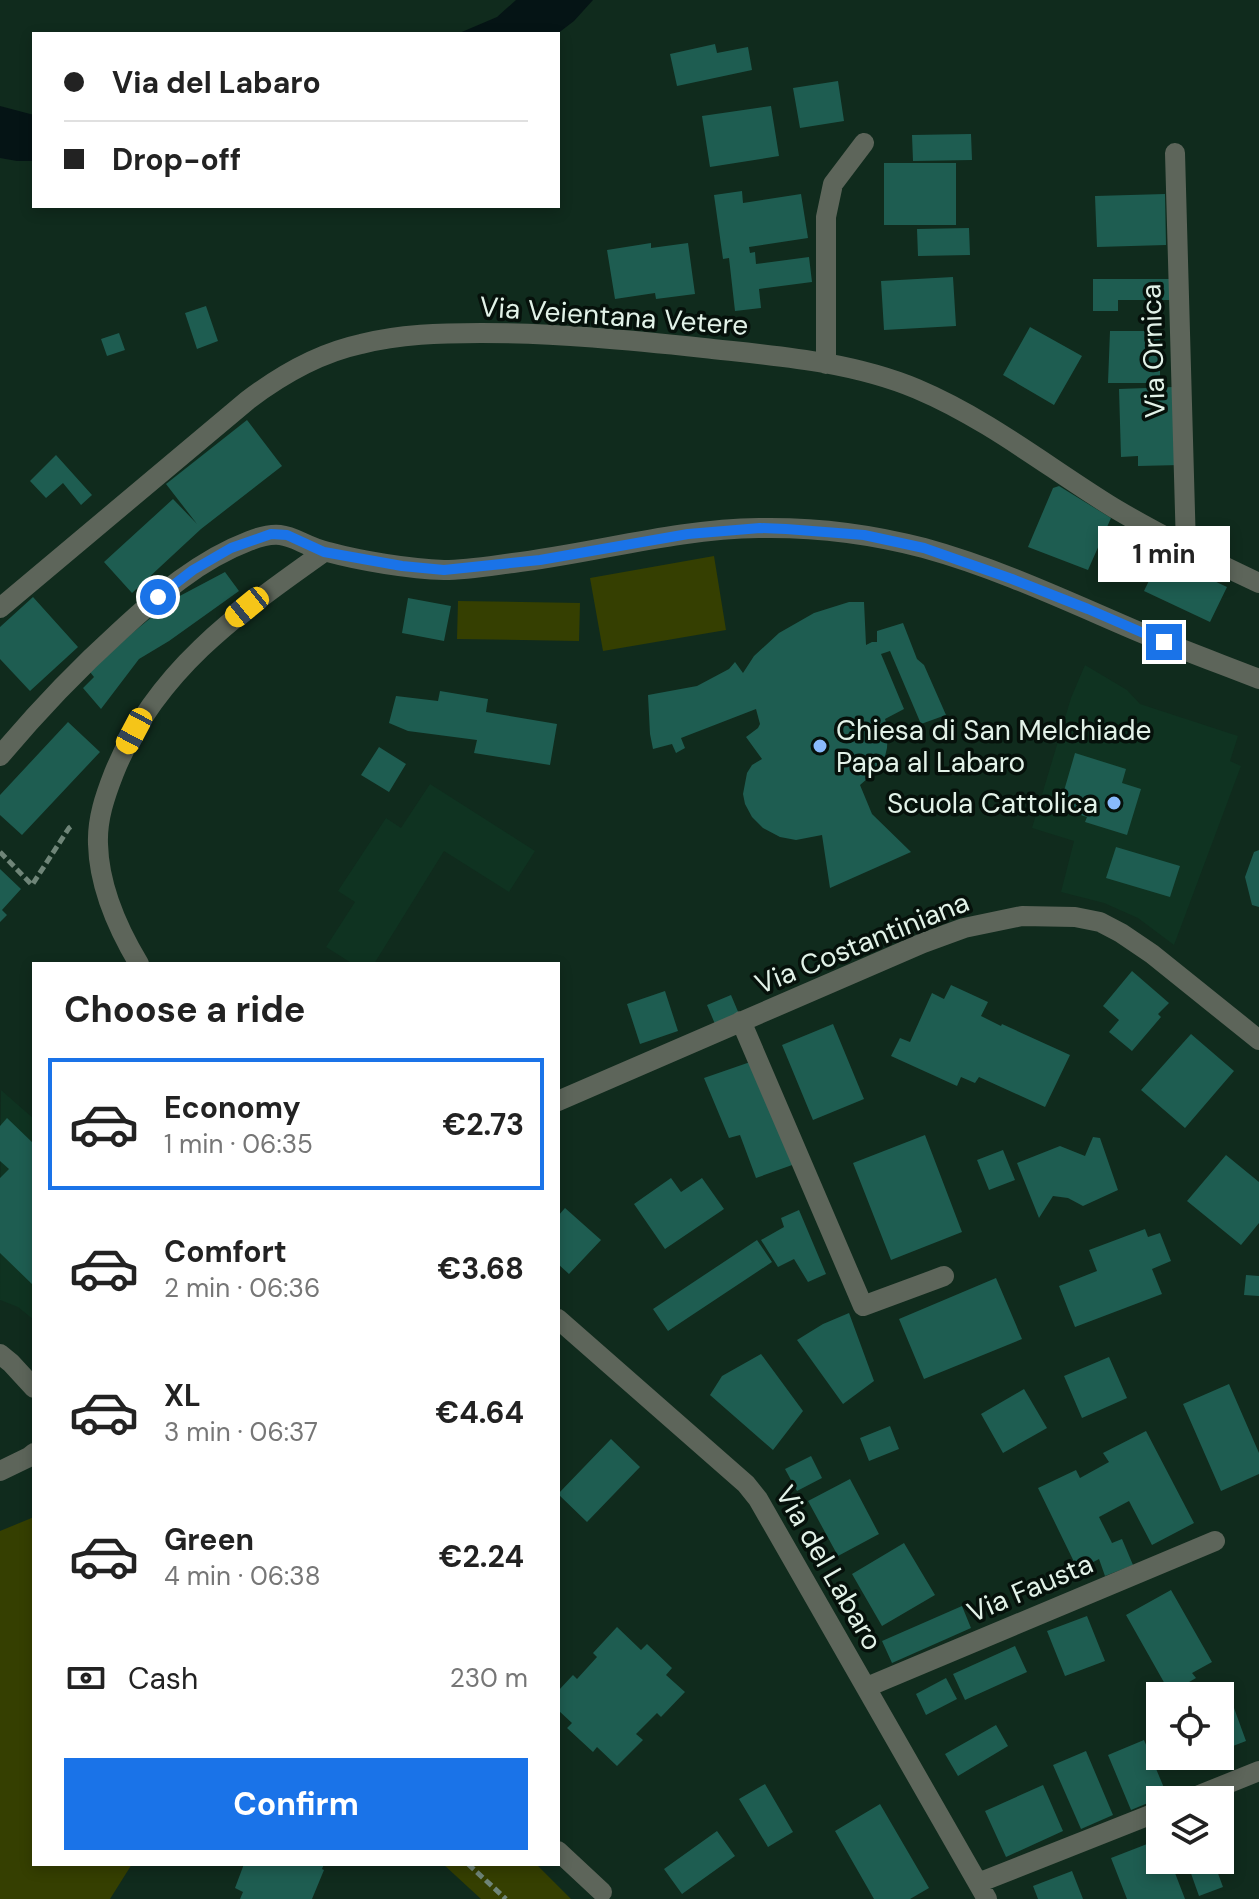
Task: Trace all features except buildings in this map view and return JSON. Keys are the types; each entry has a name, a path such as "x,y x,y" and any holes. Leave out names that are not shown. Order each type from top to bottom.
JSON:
{"street":[{"path":"826,364 826,217 833,184 864,143"},
{"name":"Via Ornica","path":"1175,153 1186,548"},
{"name":"Via Veientana Vetere","path":"0,608 260,391 304,364 349,346 397,337 465,333 527,333 638,341 826,364 875,374 940,400 1009,439 1114,508 1186,548 1259,583"},
{"path":"0,756 91,657 150,603 193,570 231,548 271,534 287,535 324,552 444,570 540,560 721,530 760,528 839,532 900,543 947,556 1088,609 1259,679"},
{"path":"138,962 116,917 101,868 98,835 103,803 116,768 145,712 194,653 229,622 324,552"},
{"name":"Via Costantiniana","path":"560,1100 909,949 950,933 1022,916 1057,916 1100,922 1171,968 1259,1040"},
{"path":"741,1021 863,1306 944,1276"},
{"name":"Via del Labaro","path":"560,1321 736,1475 758,1499 982,1891"},
{"path":"0,1354 32,1386"},
{"path":"0,1471 32,1455"},
{"name":"Via Fausta","path":"867,1687 1215,1541"},
{"path":"1222,1786 1259,1771"},
{"path":"982,1891 1146,1817"},
{"path":"560,1853 602,1892"}],"path":[{"path":"0,852 32,885 69,828 103,803"},
{"path":"470,1866 506,1899"}],"shaded area":[{"path":"516,0 593,0 560,32 462,32 497,17"},
{"path":"0,106 32,114 32,161 0,158"},
{"path":"1085,665 1127,690 1140,704 1238,736 1230,761 1241,766 1174,945 1138,918 1104,903 1061,892 1074,841 1032,828 1071,698"},
{"path":"430,784 535,851 509,892 444,851 375,962 350,962 326,947 355,902 338,891 386,818 401,828"},
{"path":"1,1090 32,1117 32,1318 18,1307 0,1300"}],"green space":[{"path":"714,556 726,630 603,651 590,578"},
{"path":"458,601 580,603 579,641 457,639"},
{"path":"32,1518 32,1866 131,1866 110,1899 0,1899 0,1531"},
{"path":"445,1866 538,1866 571,1899 481,1899"}],"place":[{"name":"Chiesa di San Melchiade Papa al Labaro","path":"820,746"},
{"name":"Scuola Cattolica","path":"1114,803"}],"route":[{"path":"158,597 193,570 231,548 271,534 293,537 324,552 444,570 540,560 721,530 786,529 864,535 924,548 1012,579 1164,642"}]}
